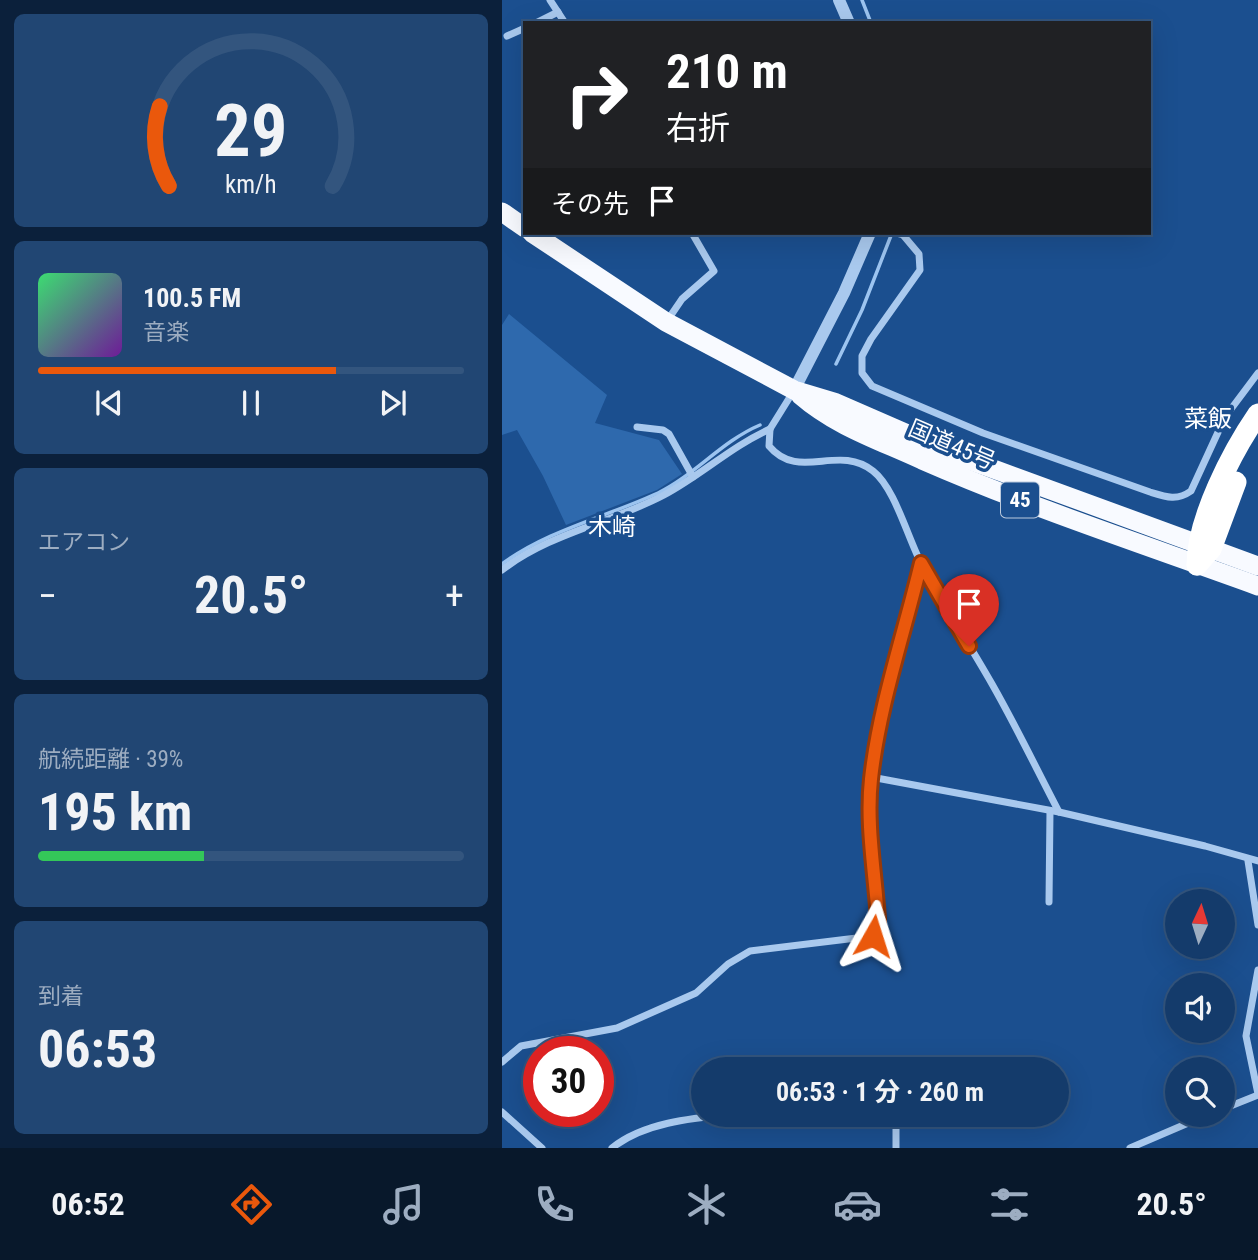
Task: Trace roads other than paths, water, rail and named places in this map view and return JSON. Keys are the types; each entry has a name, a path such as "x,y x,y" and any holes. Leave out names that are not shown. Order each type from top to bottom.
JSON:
{"highway":[{"path":"502,212 523,227"},
{"name":"国道45号","path":"535,235 666,322 794,390 826,417 952,473 1059,516 1258,566"},
{"path":"1202,552 1242,438 1258,414"},
{"path":"1202,552 1258,436"},
{"name":"国道45号","path":"1202,552 1258,586"}],"street":[{"path":"550,0 564,21"},
{"path":"839,0 848,21"},
{"path":"540,21 558,12"},
{"path":"507,36 523,29"},
{"path":"666,322 682,299 714,271 693,235"},
{"path":"502,570 519,557 661,497 770,429 794,390 844,293 869,235"},
{"path":"901,235 919,254 920,270 871,339 862,356 862,373 872,386 983,433 1150,492 1171,498 1182,497 1192,491 1225,416 1258,373"},
{"path":"637,427 663,430 669,434 693,477"},
{"path":"770,429 769,446 780,458 797,463 849,459 872,470 885,485 921,563 993,687 1054,812 1049,902"},
{"path":"502,1062 521,1046 617,1028 685,998 696,993 728,964 750,951 873,936 878,931 869,799 871,777 881,723 921,563"},
{"path":"871,777 1054,812 1205,846 1258,861"},
{"path":"1248,860 1258,925"},
{"path":"1235,1104 1258,1095 1246,1036 1258,970"},
{"path":"502,1112 542,1148"},
{"path":"612,1148 623,1139 656,1127 691,1121"},
{"path":"896,1127 896,1148"},
{"path":"1130,1148 1179,1127"}],"waterway":[{"path":"862,0 870,21"},
{"path":"836,364 862,310 891,235"},
{"path":"502,564 538,542 671,486 733,440 760,425"}],"district":[{"name":"菜飯","path":"1208,419"},
{"name":"木崎","path":"612,527"}]}
